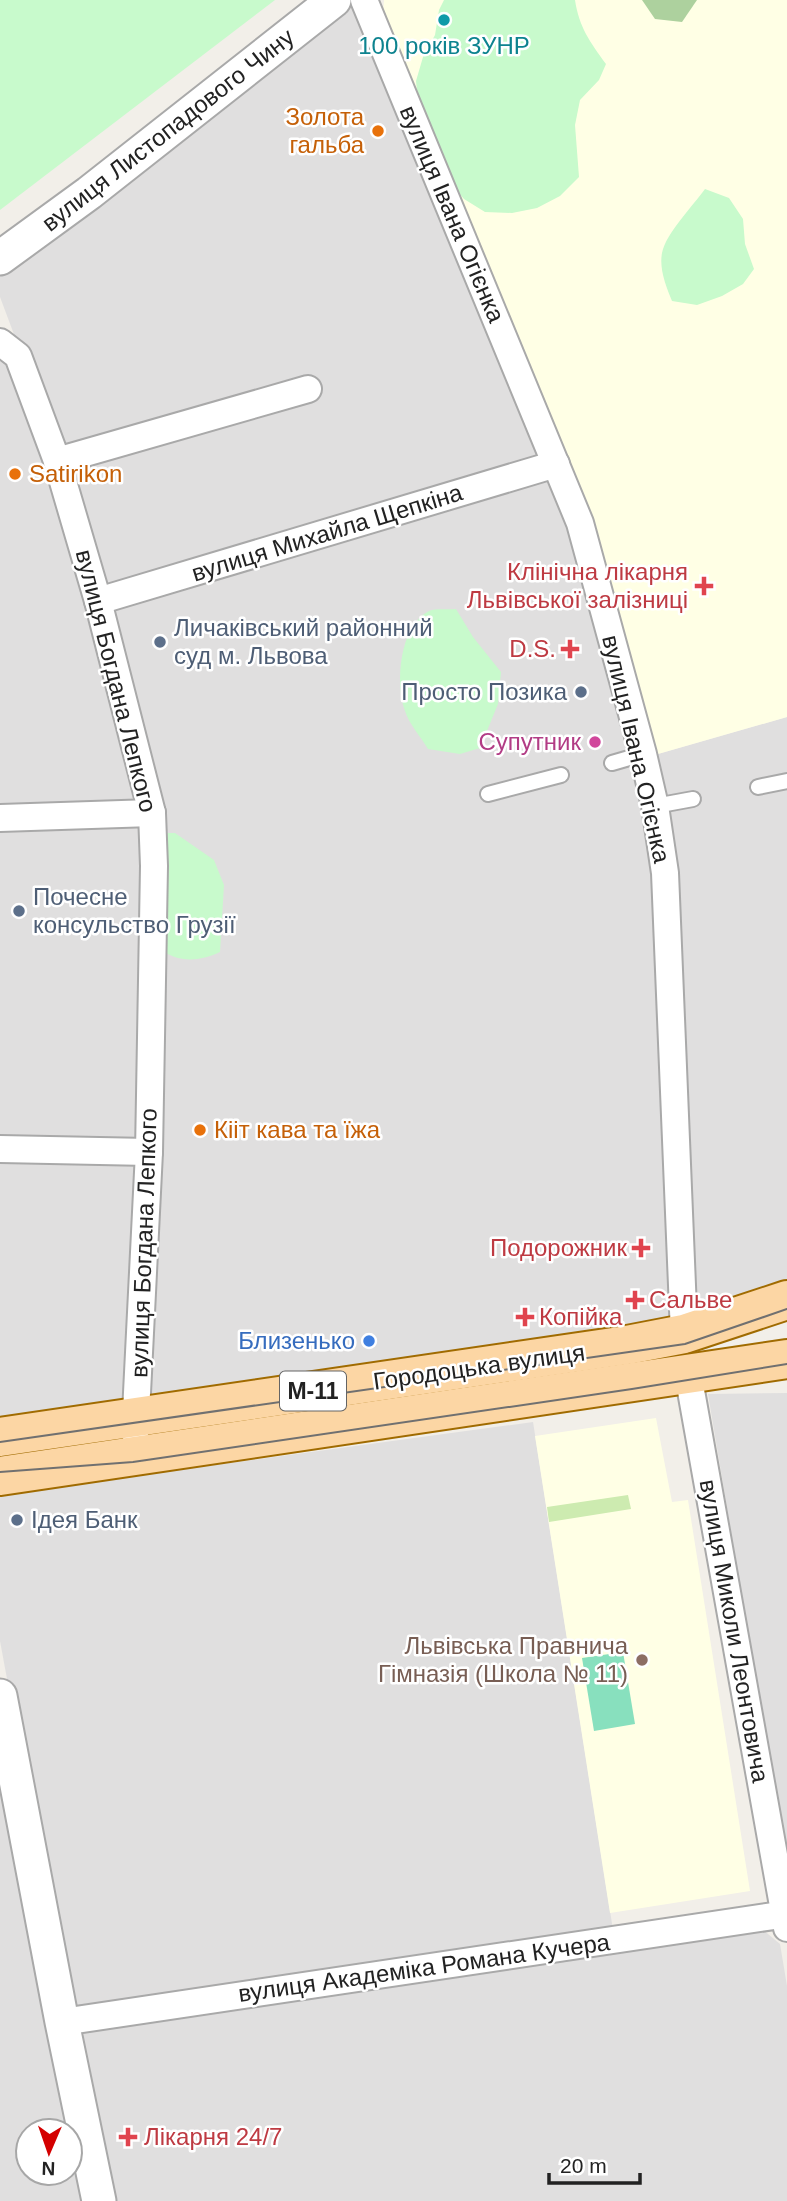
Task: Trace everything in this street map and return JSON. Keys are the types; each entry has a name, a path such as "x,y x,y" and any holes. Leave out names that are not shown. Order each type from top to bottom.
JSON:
{"main road":[{"name":"Городоцька вулиця","path":"0,1437 626,1345 684,1334 787,1300"},
{"name":"М-11","path":"688,1374 787,1359"},
{"name":"Городоцька вулиця","path":"0,1476 688,1374"}],"street":[{"name":"вулиця Листопадового Чину","path":"0,258 89,193 334,0"},
{"name":"вулиця Івана Огієнка","path":"364,0 580,523 643,754 655,806 665,873 684,1334"},
{"name":"вулиця Богдана Лепкого","path":"0,342 18,356 57,461 98,601 152,813 154,866 149,1152 133,1456"},
{"path":"57,461 308,389"},
{"name":"вулиця Михайла Щепкіна","path":"98,601 556,464"},
{"path":"0,818 152,813"},
{"path":"0,1149 149,1152"},
{"name":"вулиця Миколи Леонтовича","path":"688,1374 786,1919"},
{"path":"0,1696 99,2201"},
{"name":"вулиця Академіка Романа Кучера","path":"62,2022 786,1919"}],"lane":[{"path":"612,763 643,754"},
{"path":"488,794 561,775"},
{"path":"758,787 787,781"},
{"path":"655,806 693,799"}],"shaded area":[{"path":"384,0 787,0 787,717 651,756 592,529 382,26"},
{"path":"355,1 548,459 101,592 64,468 0,297 0,266"},
{"path":"0,351 16,360 144,806 0,809"},
{"path":"554,474 579,537 659,872 669,1327 146,1404 159,809 104,607"},
{"path":"787,717 787,1289 696,1319 651,756"},
{"path":"148,826 128,1406 0,1426 0,828"},
{"path":"787,1393 787,1867 708,1394"},
{"name":"Львівська Правнича Гімназія (Школа № 11)","path":"656,1418 672,1502 688,1500 750,1891 610,1913 535,1436"},
{"path":"533,1422 613,1930 81,2010 66,1996 0,1641 0,1494"},
{"path":"0,1745 75,2117 14,2117 14,2187 84,2187 84,2161 92,2201 0,2201"},
{"path":"762,1929 780,1944 787,1986 787,2201 111,2201 79,2052 85,2029"}],"green space":[{"path":"0,0 275,0 0,210"},
{"path":"444,0 575,0 586,34 606,64 599,80 580,100 575,125 579,177 560,196 537,208 512,213 485,212 464,199 447,180 421,133 416,81 423,57 435,35 439,10"},
{"path":"642,0 697,0 682,22 655,19"},
{"path":"705,189 729,198 743,219 745,244 754,269 743,284 722,296 697,305 672,301 662,271 662,253 674,228"},
{"path":"456,609 473,637 501,672 498,704 480,748 460,754 428,749 407,716 400,686 402,656 411,629 419,618 429,611"},
{"path":"163,833 175,833 214,860 224,885 220,952 204,958 188,959 173,956 158,948"},
{"path":"628,1495 631,1509 549,1522 547,1507"},
{"path":"623,1652 635,1724 594,1731 582,1658"}],"tram line":[{"path":"0,1442 685,1344 787,1309"},
{"path":"0,1472 133,1462 787,1364"}],"place":[{"name":"100 років ЗУНР","path":"444,20"},
{"name":"Золота гальба","path":"378,131"},
{"name":"Satirikon","path":"15,474"},
{"name":"Клінічна лікарня Львівської залізниці","path":"704,586"},
{"name":"Личаківський районний суд м. Львова","path":"160,642"},
{"name":"D.S.","path":"570,649"},
{"name":"Просто Позика","path":"581,692"},
{"name":"Супутник","path":"595,742"},
{"name":"Почесне консульство Грузії","path":"19,911"},
{"name":"Кііт кава та їжа","path":"200,1130"},
{"name":"Подорожник","path":"641,1248"},
{"name":"Сальве","path":"635,1300"},
{"name":"Копійка","path":"525,1317"},
{"name":"Близенько","path":"369,1341"},
{"name":"Ідея Банк","path":"17,1520"},
{"name":"Львівська Правнича Гімназія (Школа № 11)","path":"642,1660"},
{"name":"Лікарня 24/7","path":"128,2137"}]}
